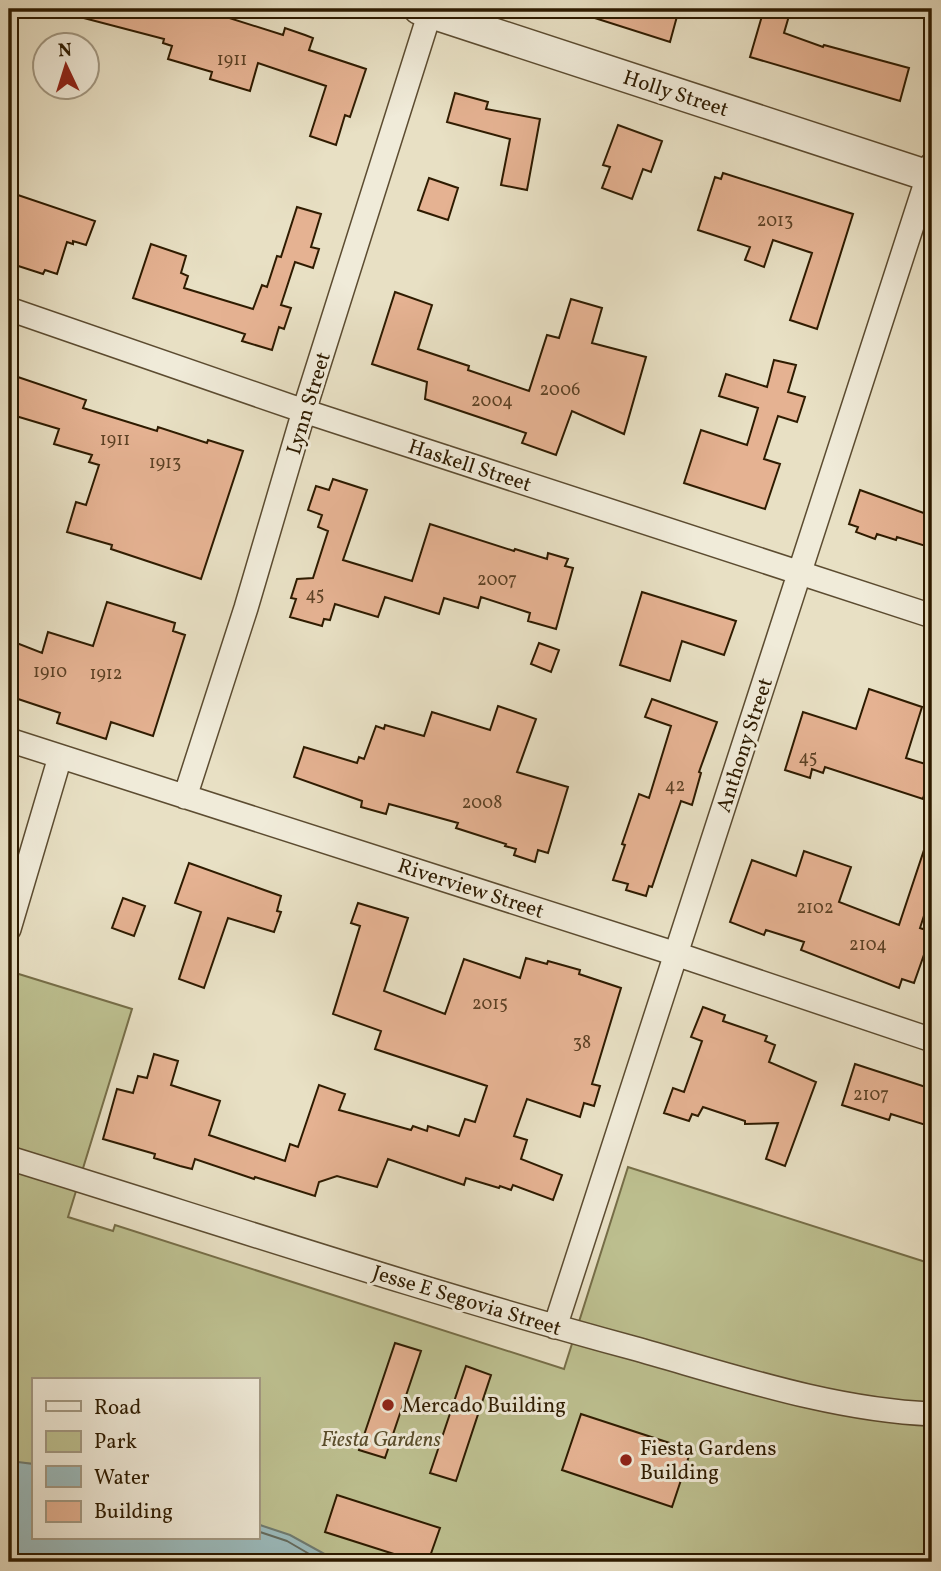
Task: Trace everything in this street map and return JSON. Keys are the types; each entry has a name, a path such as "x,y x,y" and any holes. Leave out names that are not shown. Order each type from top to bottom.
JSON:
{"street":[{"name":"Holly Street","path":"427,10 931,172"},
{"name":"Lynn Street","path":"185,797 246,608 427,10"},
{"name":"Anthony Street","path":"555,1327 931,172"},
{"name":"Haskell Street","path":"9,309 304,411 932,616"},
{"name":"Riverview Street","path":"9,740 676,954 932,1040"},
{"path":"9,929 60,757"},
{"name":"Jesse E Segovia Street","path":"9,1158 555,1327 801,1394 903,1413 932,1414"}],"green space":[{"name":"Fiesta Gardens","path":"9,971 132,1009 68,1217 113,1231 115,1225 564,1369 628,1167 932,1264 932,1562 339,1562 259,1525 259,1378 32,1378 32,1464 9,1463"}],"water":[{"path":"9,1463 32,1464 32,1540 259,1540 259,1525 290,1535 339,1562 9,1562"}],"building":[{"path":"77,9 201,9 283,35 285,28 305,35 313,38 309,50 366,69 350,117 345,115 336,145 310,136 326,86 258,63 250,91 210,79 212,72 168,59 172,46 163,43 164,39 76,16"},
{"path":"579,9 679,9 670,42 579,13"},
{"path":"764,9 791,9 784,33 823,47 824,45 909,68 900,101 750,57"},
{"path":"455,93 488,102 486,109 540,119 527,190 501,185 510,139 447,122"},
{"path":"618,125 662,141 651,172 643,169 632,199 602,188 610,167 603,165"},
{"path":"723,173 853,214 817,329 790,320 812,253 773,240 764,267 745,260 750,247 698,230 715,177 721,179"},
{"path":"429,178 458,188 448,220 418,210"},
{"path":"9,192 95,221 86,245 67,242 57,274 45,270 43,274 9,263"},
{"path":"297,207 321,214 311,247 319,249 313,268 295,262 281,305 291,308 284,329 279,327 272,350 242,341 245,334 133,298 151,244 186,256 181,273 188,276 184,288 253,309 262,285 267,287 277,256 281,257"},
{"path":"395,292 432,305 418,349 469,366 468,370 529,391 547,335 559,338 571,299 602,308 592,343 646,357 624,434 572,411 556,455 522,443 526,433 425,399 427,382 372,364"},
{"path":"774,360 796,365 788,392 805,397 797,422 778,416 764,459 780,464 765,509 684,483 701,430 747,445 758,408 719,396 726,374 767,387"},
{"path":"9,374 86,400 83,408 157,431 158,427 243,451 201,579 111,549 112,545 67,532 76,502 86,505 99,465 89,462 92,455 54,444 59,429 9,414"},
{"path":"333,479 367,490 343,560 412,581 430,524 514,551 515,549 547,559 548,553 568,559 565,566 573,568 556,629 528,621 530,613 481,597 478,608 444,598 439,614 385,597 378,617 335,604 330,620 324,619 322,626 290,617 296,599 291,598 297,579 313,578 328,531 318,527 322,515 308,510 316,486 329,490"},
{"path":"860,490 932,516 932,548 897,537 896,540 877,534 875,539 856,532 858,527 849,524"},
{"path":"642,592 736,621 724,655 682,641 670,681 620,665"},
{"path":"107,602 175,623 173,631 185,635 153,736 111,722 106,739 57,723 60,713 9,696 9,640 42,653 48,632 93,646"},
{"path":"539,643 559,650 551,672 531,664"},
{"path":"869,689 922,707 906,758 932,766 923,799 825,767 823,773 812,769 810,778 785,770 803,712 856,729"},
{"path":"652,699 717,722 699,772 701,773 692,805 681,801 652,887 649,886 646,896 626,890 628,884 613,880 639,794 649,798 671,726 645,717"},
{"path":"498,706 536,719 517,772 568,787 548,853 538,850 535,862 514,855 516,849 505,846 506,844 456,828 458,823 389,804 386,814 361,807 362,801 294,777 304,747 357,763 359,757 364,759 376,726 384,729 385,725 424,736 432,712 490,730"},
{"path":"928,838 932,839 932,891 920,928 932,932 914,983 902,979 899,988 801,950 804,942 766,930 764,935 730,922 752,860 796,876 804,851 851,867 839,902 899,925"},
{"path":"189,863 281,896 277,911 281,912 274,932 228,918 204,988 179,979 201,912 175,903"},
{"path":"123,898 145,906 134,936 112,928"},
{"path":"358,903 408,918 384,991 445,1014 464,959 520,978 526,958 547,964 548,961 580,970 579,974 621,988 592,1084 600,1086 594,1106 584,1103 580,1117 527,1099 514,1136 527,1140 521,1159 562,1175 553,1200 513,1185 511,1190 466,1178 464,1185 388,1159 377,1187 337,1176 319,1182 315,1196 195,1159 192,1169 180,1166 154,1158 155,1154 103,1139 117,1089 133,1093 138,1076 147,1078 154,1054 178,1061 171,1085 220,1101 209,1135 285,1161 290,1144 298,1147 319,1085 345,1094 339,1110 411,1130 413,1126 427,1131 428,1126 459,1136 465,1119 475,1122 487,1086 375,1049 381,1031 333,1014 360,926 351,923"},
{"path":"703,1007 725,1015 723,1021 767,1036 765,1041 775,1045 769,1062 816,1082 785,1166 766,1159 778,1123 745,1124 745,1121 703,1107 698,1116 692,1114 689,1121 664,1113 673,1088 684,1092 702,1041 691,1037"},
{"path":"855,1064 932,1089 932,1127 891,1114 889,1120 842,1105"},
{"name":"Mercado Building","path":"395,1343 421,1351 385,1458 359,1450"},
{"name":"Mercado Building","path":"466,1366 491,1375 456,1481 430,1473"},
{"name":"Fiesta Gardens Building","path":"581,1414 691,1450 672,1507 562,1470"},
{"path":"337,1495 440,1528 428,1562 419,1562 325,1532"}],"place":[{"name":"Mercado Building","path":"388,1405"},
{"name":"Fiesta Gardens Building","path":"626,1460"}]}
